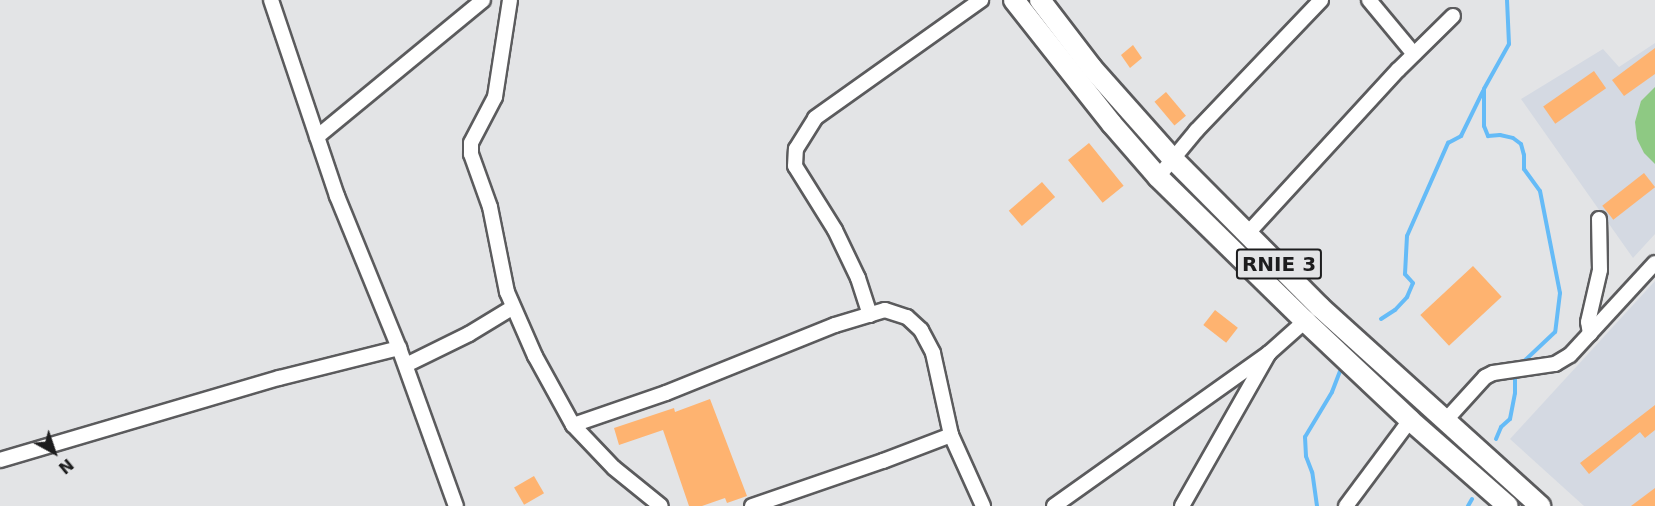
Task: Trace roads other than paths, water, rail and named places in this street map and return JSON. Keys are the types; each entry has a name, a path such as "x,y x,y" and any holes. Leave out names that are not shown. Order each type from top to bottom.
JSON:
{"highway":[{"name":"RNIE 3","path":"1014,0 1112,124 1158,177 1410,420 1508,506"},
{"name":"RNIE 3","path":"1040,0 1092,68 1172,158 1320,307 1444,422 1540,506"}],"street":[{"path":"271,0 337,196 406,365 456,506"},
{"path":"317,136 483,0"},
{"path":"510,0 495,97 471,142 471,154 490,207 498,256 512,308 573,425 614,468 661,506"},
{"path":"870,315 858,278 835,230 795,166 796,149 815,118 981,0"},
{"path":"1158,177 1172,158 1321,0"},
{"path":"1369,0 1414,54"},
{"path":"1248,233 1452,16"},
{"path":"1590,334 1590,314 1600,270 1599,219"},
{"path":"1444,422 1485,377 1493,373 1555,364 1570,355 1655,263"},
{"path":"406,365 469,334 512,308"},
{"path":"573,425 666,393 835,325 885,310 907,316 921,330 933,353 951,435 983,506"},
{"path":"1054,506 1269,353 1305,321"},
{"path":"0,460 279,378 399,348"},
{"path":"1182,506 1269,353"},
{"path":"1346,506 1410,420"},
{"path":"752,506 951,435"}],"waterway":[{"path":"1507,0 1509,44 1484,89 1484,126 1488,136 1500,135 1513,138 1521,144 1524,169 1540,191 1560,293 1555,332 1520,365"},
{"path":"1381,319 1395,310 1407,297 1413,283 1405,274 1407,236 1448,143 1461,136 1483,91"},
{"path":"1317,506 1312,472 1306,456 1305,437 1332,392 1340,371"},
{"path":"1496,439 1501,427 1510,419 1515,393 1515,374"},
{"path":"1468,506 1472,499"}]}
